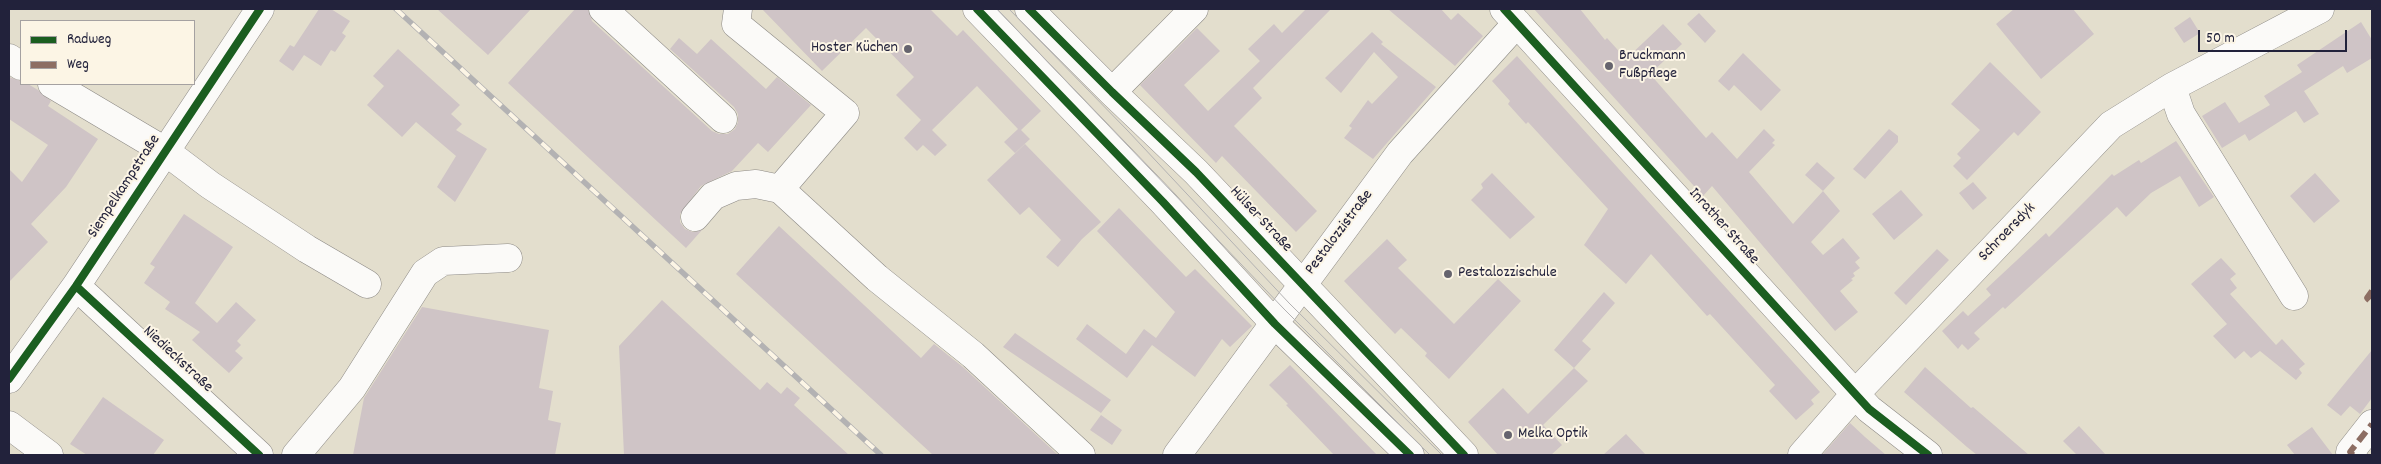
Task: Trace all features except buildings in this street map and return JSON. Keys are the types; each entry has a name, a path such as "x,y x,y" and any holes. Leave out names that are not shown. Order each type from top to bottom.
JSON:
{"street":[{"name":"Siempelkampstraße","path":"9,379 76,286 260,9"},
{"path":"603,9 723,119"},
{"path":"738,9 736,24 844,112 780,189"},
{"path":"977,9 1163,202 1275,324 1406,454"},
{"name":"Hülser Straße","path":"1030,9 1112,92 1196,172 1464,455"},
{"path":"1112,92 1194,9"},
{"name":"Schroersdyk","path":"1856,393 2111,125 2172,88 2320,9"},
{"name":"Pestalozzistraße","path":"1177,455 1400,153 1511,16"},
{"name":"Inrather Straße","path":"1511,16 1869,409 1928,455"},
{"path":"9,58 20,65"},
{"path":"54,85 165,151 210,185 307,249 367,284"},
{"path":"2172,88 2181,114 2294,296"},
{"path":"695,216 713,196 736,186 756,184 780,189 876,278 973,355 1081,455"},
{"path":"296,455 352,388 425,273 443,262 508,258"},
{"name":"Niedieckstraße","path":"76,286 259,455"},
{"path":"1802,455 1856,393"},
{"path":"2353,455 2350,452 2372,424"},
{"path":"9,425 50,455"}],"tram line":[{"path":"997,9 1284,309 1430,455"},
{"path":"1009,9 1128,131 1289,303 1442,455"}],"railway":[{"path":"396,9 881,455"}],"marked path":[{"path":"2372,291 2367,298 2372,303"},
{"path":"2353,455 2350,452 2372,424"}],"cycle path":[{"path":"9,379 76,286 260,9"},
{"path":"977,9 1163,202 1275,324 1410,455"},
{"path":"1029,9 1196,172 1464,455"},
{"path":"1504,9 1869,409 1928,455"},
{"path":"76,286 259,455"}],"place":[{"name":"Hoster Küchen","path":"908,49"},
{"name":"Bruckmann Fußpflege","path":"1609,66"},
{"name":"Pestalozzischule","path":"1448,274"},
{"name":"Melka Optik","path":"1508,435"}]}
